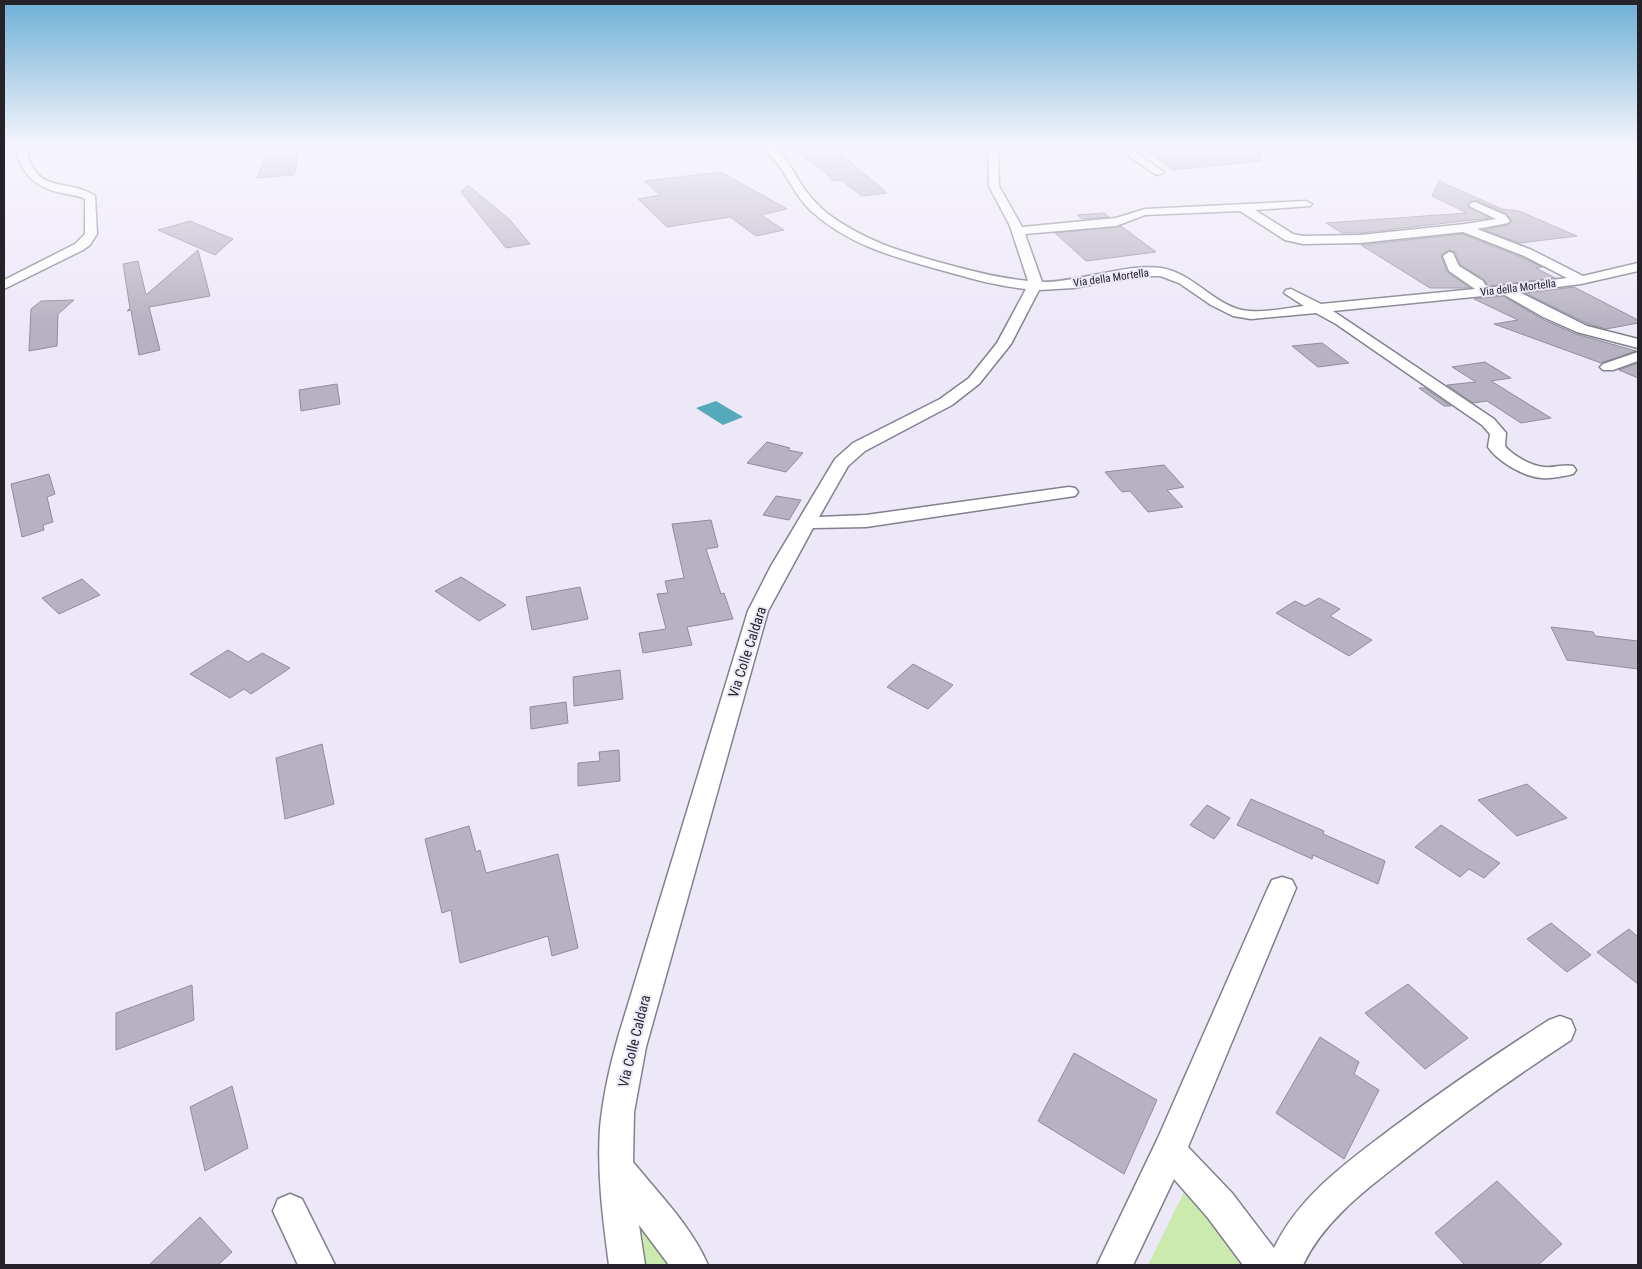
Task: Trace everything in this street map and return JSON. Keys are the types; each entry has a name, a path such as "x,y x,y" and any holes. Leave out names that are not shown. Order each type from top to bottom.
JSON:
{"street":[{"path":"4,285 86,242 91,234 91,206"},
{"name":"Via della Mortella","path":"814,206 862,241 896,254 993,282 1035,286 1070,284 1156,272 1178,278 1221,306 1240,314 1484,293 1581,280 1638,267"},
{"path":"1005,206 1018,230 1036,277 1035,286"},
{"path":"1018,230 1113,222 1142,212 1272,206"},
{"path":"1244,208 1282,234 1298,240 1345,240 1464,228 1504,221 1501,217 1478,206"},
{"path":"1464,228 1528,253 1581,280"},
{"path":"1449,256 1454,268 1478,284 1484,293"},
{"name":"Via Colle Caldara","path":"627,1265 617,1170 616,1139 619,1104 629,1055 752,629 766,593 836,470 850,453 876,437 946,402 974,381 1004,344 1035,286"},
{"path":"1506,290 1591,332 1634,339"},
{"path":"1291,293 1347,324 1488,422 1498,433 1496,447 1500,453 1514,462 1542,473 1567,470"},
{"path":"1608,368 1638,356"},
{"path":"807,522 866,521 1069,492"},
{"path":"1115,1265 1168,1152 1282,888"},
{"path":"1284,1265 1292,1248 1313,1218 1347,1184 1484,1079 1560,1030"},
{"path":"1168,1152 1214,1196 1264,1265"},
{"path":"617,1170 668,1232 690,1265"},
{"path":"290,1211 317,1265"}],"green space":[{"path":"1184,1192 1210,1217 1248,1265 1148,1265"},
{"path":"631,1203 681,1265 646,1265"}],"water":[{"path":"716,401 743,417 723,425 696,408"}],"building":[{"path":"472,206 493,206 510,220 530,244 506,248"},
{"path":"645,206 782,206 787,209 761,215 784,230 756,236 730,217 667,227"},
{"path":"1453,206 1468,206 1490,218 1360,233 1342,233 1326,223 1467,213"},
{"path":"1490,206 1519,211 1577,236 1520,243 1484,230 1508,225 1512,221 1506,213"},
{"path":"1104,213 1109,217 1082,219 1077,215"},
{"path":"190,221 233,239 215,255 158,230"},
{"path":"1121,226 1156,252 1086,261 1055,233"},
{"path":"1463,234 1542,267 1536,268 1555,278 1488,286 1484,279 1460,265 1455,252 1449,250 1441,255 1447,272 1470,288 1430,288 1361,245"},
{"path":"198,250 210,296 149,307 160,350 139,355 131,310 127,311 130,308 123,264 138,261 146,295"},
{"path":"1574,287 1638,320 1638,323 1606,329 1588,324 1525,293"},
{"path":"1503,296 1542,319 1576,334 1636,351 1601,363 1494,324 1518,320 1474,299"},
{"path":"74,300 58,314 57,346 29,351 31,309 41,301"},
{"path":"1322,343 1349,363 1318,367 1292,346"},
{"path":"1485,362 1511,378 1491,381 1551,418 1521,423 1487,401 1473,403 1447,385 1476,382 1452,367"},
{"path":"1638,363 1638,378 1619,370"},
{"path":"337,384 340,404 301,411 299,390"},
{"path":"1419,388 1425,388 1451,406 1444,406"},
{"path":"767,442 790,448 788,450 803,453 786,472 747,463"},
{"path":"1164,465 1184,487 1167,490 1183,507 1148,512 1130,491 1122,492 1105,472"},
{"path":"49,474 55,494 47,497 53,522 43,525 44,530 22,537 11,484"},
{"path":"776,496 801,500 789,520 763,515"},
{"path":"711,520 718,547 706,549 721,594 724,593 733,619 687,627 692,645 643,653 639,633 666,629 657,594 668,593 665,581 684,578 672,524"},
{"path":"461,577 506,605 479,621 435,591"},
{"path":"82,579 100,595 59,614 42,598"},
{"path":"580,587 588,619 532,630 526,597"},
{"path":"1319,598 1340,609 1330,616 1372,640 1349,656 1276,613 1295,601 1305,606"},
{"path":"1551,627 1593,632 1595,636 1638,641 1638,669 1567,660"},
{"path":"228,650 248,662 262,653 290,668 251,694 244,689 230,698 190,674"},
{"path":"913,664 953,685 928,709 887,687"},
{"path":"620,670 623,699 574,706 573,677"},
{"path":"566,702 568,723 531,729 530,707"},
{"path":"322,744 334,804 285,819 276,758"},
{"path":"619,750 620,781 578,786 578,763 600,761 599,752"},
{"path":"1527,784 1567,818 1517,836 1478,800"},
{"path":"1251,799 1324,831 1323,834 1385,861 1378,884 1313,855 1312,859 1237,825"},
{"path":"1207,805 1230,818 1214,839 1190,825"},
{"path":"1441,825 1500,863 1484,878 1469,869 1460,877 1415,847"},
{"path":"469,826 476,852 480,850 486,873 558,854 578,948 552,956 548,936 460,963 451,910 442,913 425,839"},
{"path":"1551,923 1591,955 1567,972 1527,939"},
{"path":"1629,929 1638,937 1638,984 1597,952"},
{"path":"1408,984 1468,1038 1425,1069 1365,1013"},
{"path":"192,985 194,1020 116,1050 116,1013"},
{"path":"1320,1037 1359,1062 1354,1074 1379,1090 1344,1159 1276,1113"},
{"path":"1074,1053 1157,1100 1124,1174 1038,1121"},
{"path":"232,1086 248,1148 205,1171 190,1107"},
{"path":"1497,1181 1562,1244 1538,1265 1465,1265 1435,1233"},
{"path":"200,1217 232,1252 218,1265 149,1265"}]}
